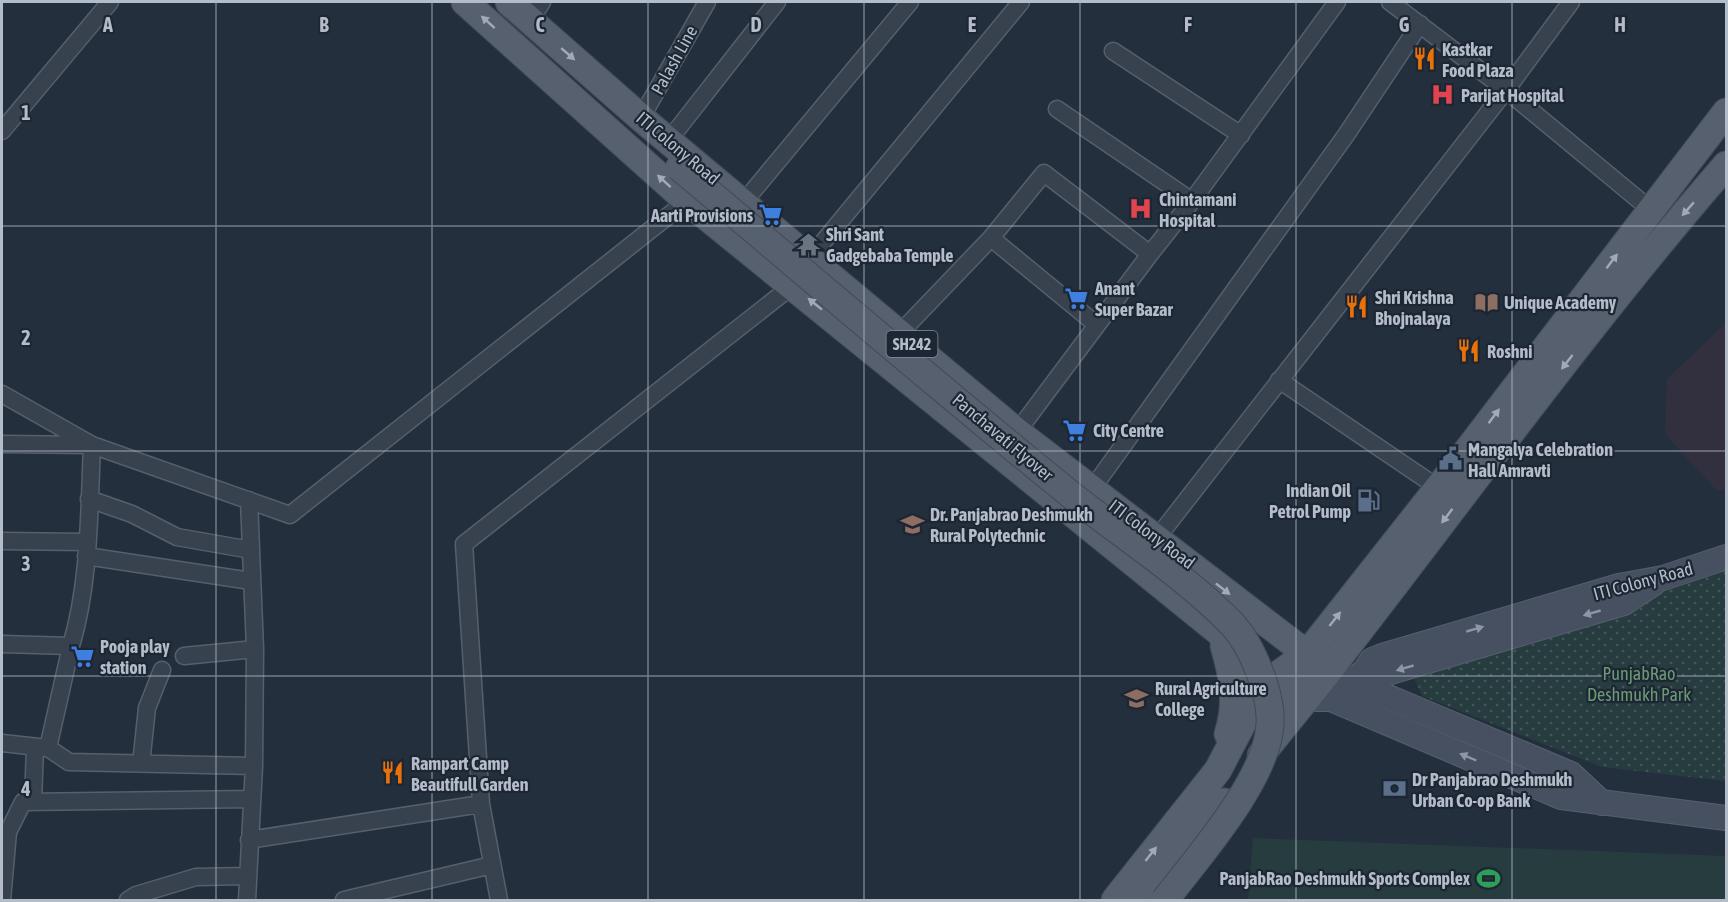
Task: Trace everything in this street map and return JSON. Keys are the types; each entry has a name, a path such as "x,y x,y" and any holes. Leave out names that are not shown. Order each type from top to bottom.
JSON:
{"main road":[{"name":"SH242","path":"465,2 687,201 1219,632"},
{"name":"ITI Colony Road","path":"509,2 536,11 655,129 1017,432 1157,538 1306,677 1349,674"},
{"path":"1262,686 1306,677 1349,674 1465,473 1650,210 1726,112"},
{"name":"Panchavati Flyover","path":"655,129 659,149 679,167 1070,494 1183,581 1233,625 1248,645 1263,679 1269,712 1270,723 1265,750 1240,801 1166,900"},
{"path":"1146,900 1306,677 1437,487 1465,473 1726,165"},
{"path":"1219,632 1262,686"},
{"path":"1218,770 1234,717 1233,676 1219,632"},
{"path":"1262,686 1306,677"},
{"path":"1115,900 1218,770 1262,686"}],"street":[{"path":"2,131 110,2"},
{"name":"Palash Line","path":"655,129 707,2"},
{"path":"655,129 777,2"},
{"path":"743,203 910,2"},
{"path":"810,258 1021,2"},
{"path":"1017,432 1192,201 1337,2"},
{"path":"1390,2 1506,90 1650,210"},
{"path":"1157,538 1506,90 1571,2"},
{"path":"1092,489 1346,135 1420,24"},
{"path":"1113,51 1241,135"},
{"path":"1057,109 1192,201"},
{"path":"899,334 991,238 1044,173 1150,254"},
{"path":"2,394 92,445 290,515 687,201"},
{"path":"991,238 1097,325"},
{"path":"499,900 481,804 464,544 792,286"},
{"path":"1279,380 1437,487"},
{"path":"2,444 92,445"},
{"path":"33,801 41,747 76,629 87,549 92,445"},
{"path":"89,499 132,514 177,537 251,550"},
{"path":"246,900 254,766 255,649 249,500"},
{"path":"2,541 87,549 251,581"},
{"name":"ITI Colony Road","path":"1332,699 1349,674 1382,656 1619,586 1663,578 1726,557"},
{"path":"2,644 71,646"},
{"path":"183,656 255,649"},
{"path":"141,764 147,708 162,670"},
{"path":"1349,674 1571,774 1602,803"},
{"path":"1306,677 1332,699 1561,797 1726,818"},
{"path":"2,743 41,747 69,762 254,766"},
{"path":"2,900 8,832 23,802 251,799"},
{"path":"249,840 481,804"},
{"path":"344,900 492,865"},
{"path":"128,900 136,895 196,877 246,876"}],"shaded area":[{"path":"1726,323 1726,490 1716,490 1665,434 1667,379"}],"green space":[{"name":"PunjabRao Deshmukh Park","path":"1726,566 1726,781 1602,767 1422,696 1414,677"},
{"name":"PanjabRao Deshmukh Sports Complex","path":"1253,838 1726,856 1726,900 1248,900"}],"place":[{"name":"Kastkar Food Plaza","path":"1424,59"},
{"name":"Parijat Hospital","path":"1443,95"},
{"name":"Chintamani Hospital","path":"1141,209"},
{"name":"Aarti Provisions","path":"771,215"},
{"name":"Shri Sant Gadgebaba Temple","path":"808,244"},
{"name":"Anant Super Bazar","path":"1077,298"},
{"name":"Unique Academy","path":"1486,302"},
{"name":"Shri Krishna Bhojnalaya","path":"1357,307"},
{"name":"Roshni","path":"1469,351"},
{"name":"City Centre","path":"1075,430"},
{"name":"Mangalya Celebration Hall Amravti","path":"1450,459"},
{"name":"Indian Oil Petrol Pump","path":"1369,500"},
{"name":"Dr. Panjabrao Deshmukh Rural Polytechnic","path":"912,524"},
{"name":"Pooja play station","path":"82,656"},
{"name":"Rural Agriculture College","path":"1137,698"},
{"name":"Rampart Camp Beautifull Garden","path":"393,773"},
{"name":"Dr Panjabrao Deshmukh Urban Co-op Bank","path":"1394,789"},
{"name":"PanjabRao Deshmukh Sports Complex","path":"1488,878"}]}
